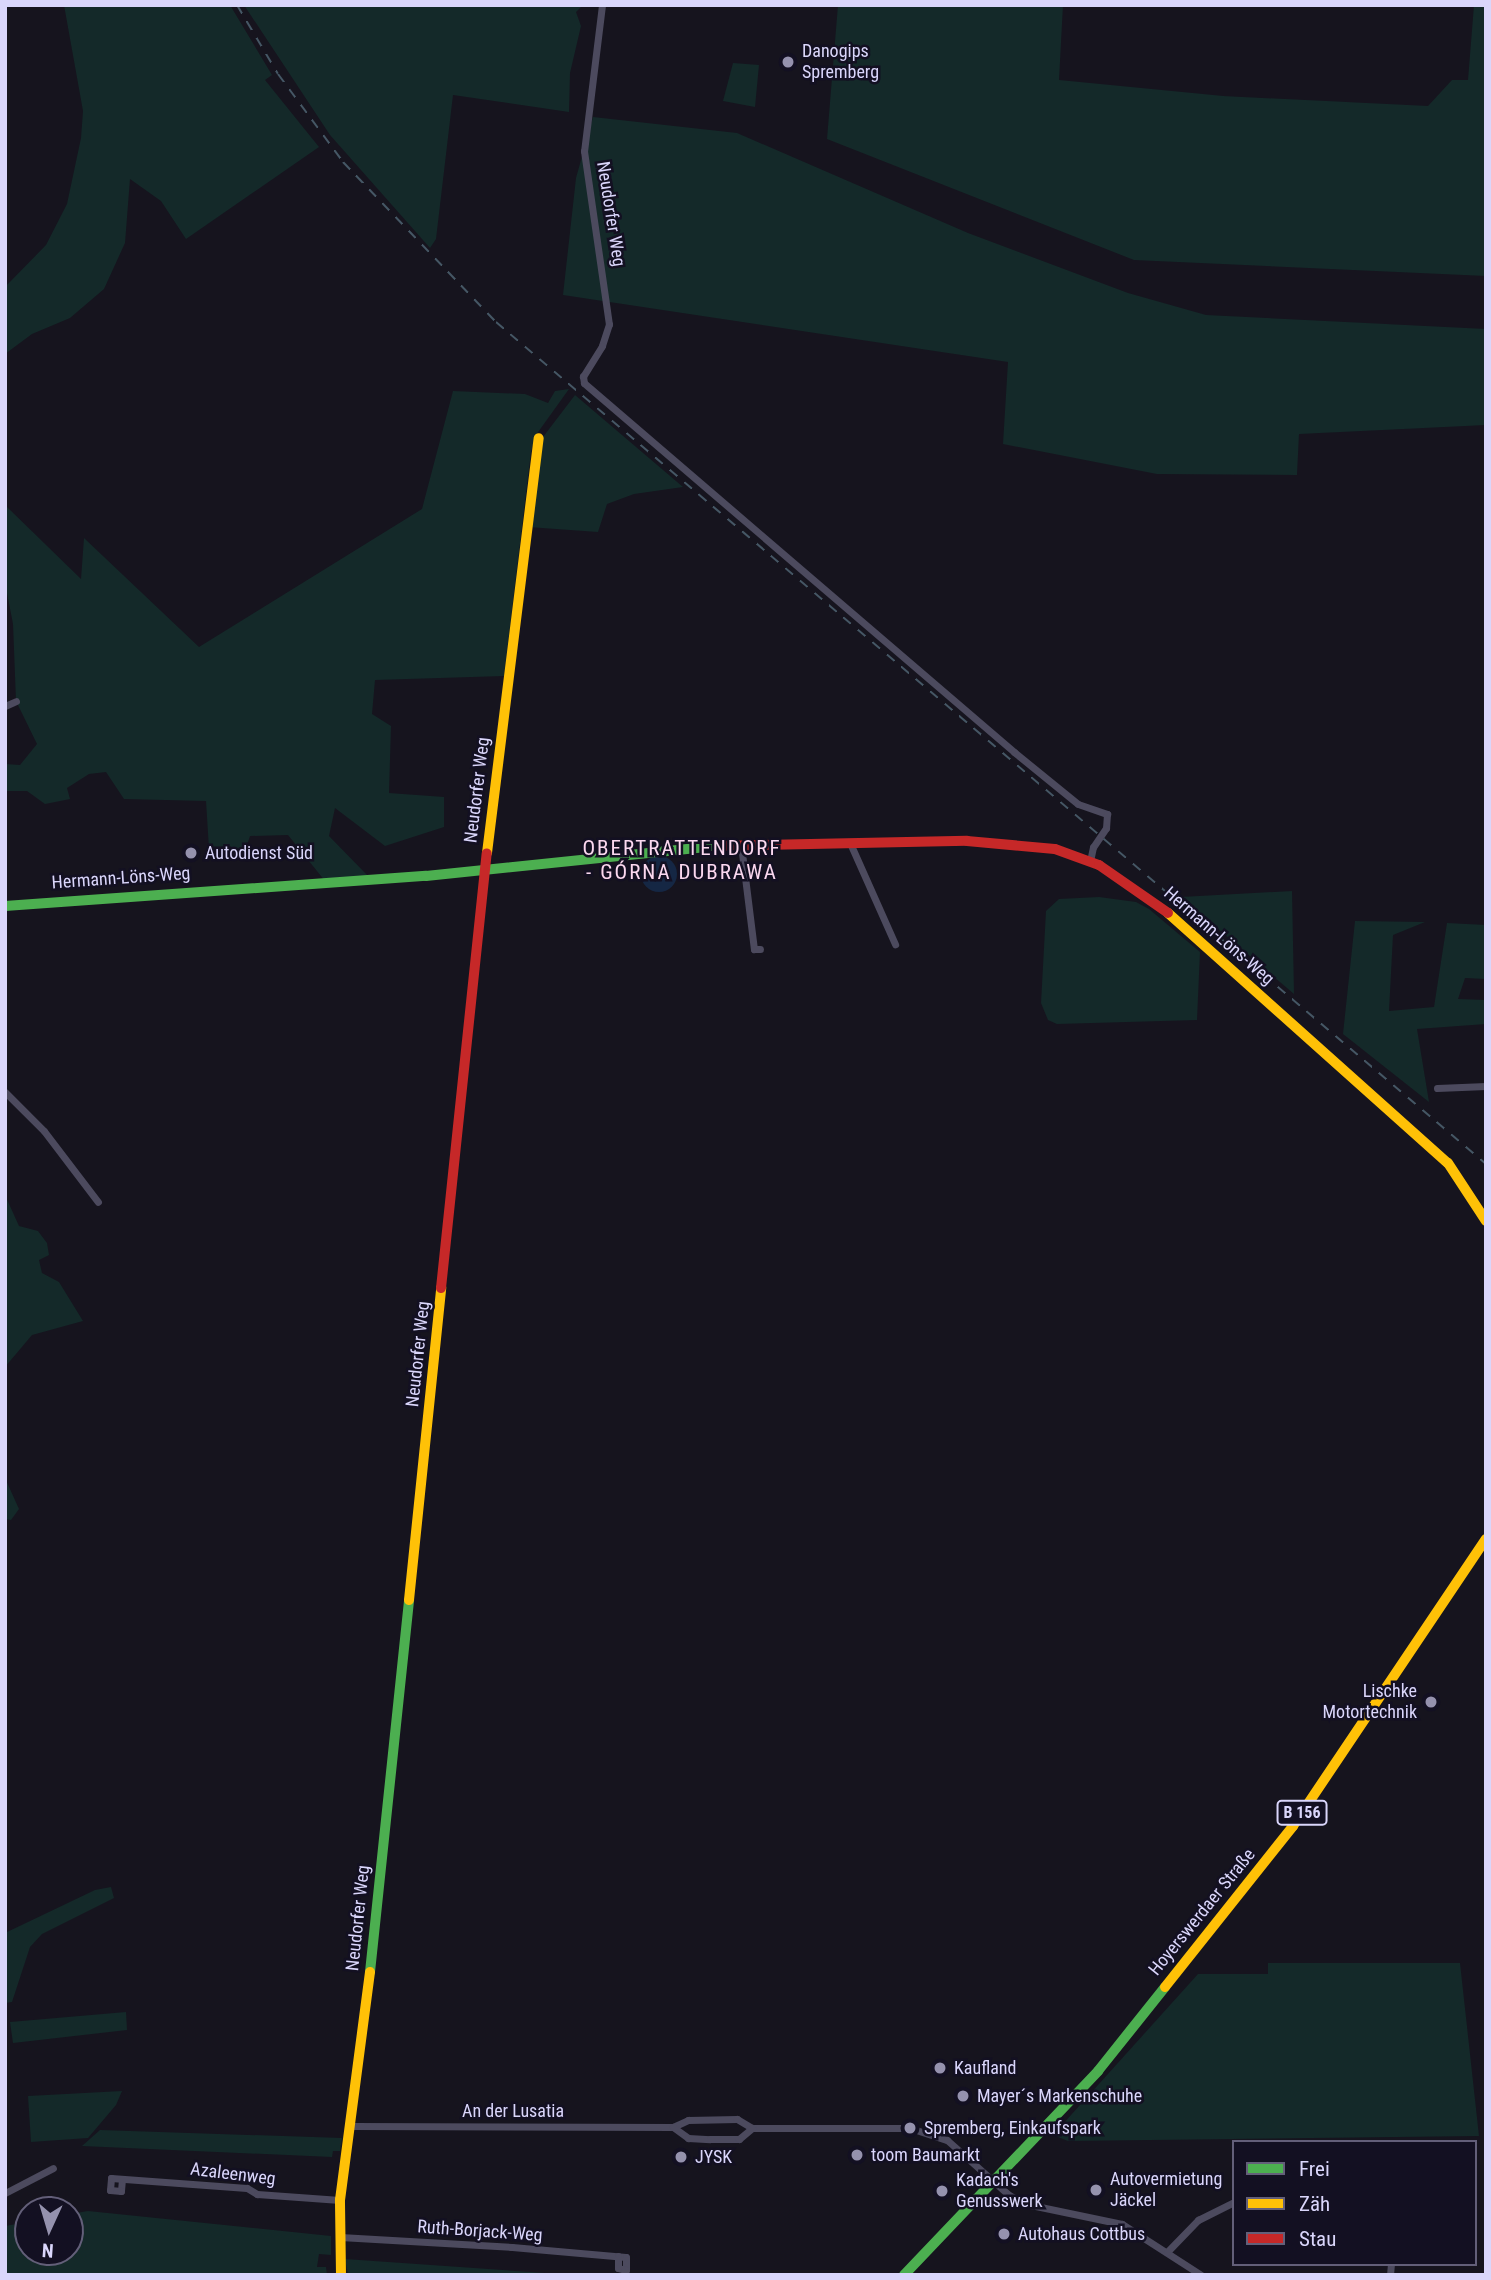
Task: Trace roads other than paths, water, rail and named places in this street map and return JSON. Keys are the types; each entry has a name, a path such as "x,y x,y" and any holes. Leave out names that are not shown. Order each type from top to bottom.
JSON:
{"street":[{"name":"Neudorfer Weg","path":"602,5 584,151 609,324 603,346 582,380 1014,752 1078,804 1107,814 1106,828 1093,847 1090,861"},
{"name":"Neudorfer Weg","path":"341,2275 340,2200 352,2126 485,869 539,438"},
{"path":"5,706 16,701"},
{"name":"Hermann-Löns-Weg","path":"5,906 485,869 632,852 741,845 850,842 1021,843 1090,861 1155,902 1448,1163 1486,1221"},
{"path":"850,842 895,944"},
{"path":"741,845 754,949 760,948"},
{"path":"1437,1088 1486,1086"},
{"path":"5,1092 44,1131 98,1202"},
{"name":"Hoyerswerdaer Straße","path":"904,2275 1098,2071 1293,1826 1486,1539"},
{"name":"An der Lusatia","path":"352,2126 673,2127 688,2120 737,2119 752,2128 924,2131 947,2140 1026,2204 1122,2224 1201,2275"},
{"name":"An der Lusatia","path":"673,2127 688,2138 710,2139 739,2139 752,2128"},
{"path":"5,2193 53,2168"},
{"name":"Azaleenweg","path":"122,2179 340,2200"},
{"path":"1167,2252 1198,2220 1232,2203"},
{"name":"Ruth-Borjack-Weg","path":"340,2237 618,2256"}],"water":[{"path":"659,856 672,861 677,874 672,887 659,892 646,887 641,874 646,861"}],"railway":[{"path":"237,5 278,74 343,162 496,322 1486,1164"}],"place":[{"name":"Danogips Spremberg","path":"788,62"},
{"name":"Autodienst Süd","path":"191,853"},
{"name":"Lischke Motortechnik","path":"1431,1702"},
{"name":"Kaufland","path":"940,2068"},
{"name":"Mayer´s Markenschuhe","path":"963,2096"},
{"name":"Spremberg, Einkaufspark","path":"910,2128"},
{"name":"toom Baumarkt","path":"857,2155"},
{"name":"JYSK","path":"681,2157"},
{"name":"Autovermietung Jäckel","path":"1096,2190"},
{"name":"Kadach's Genusswerk","path":"942,2191"},
{"name":"Autohaus Cottbus","path":"1004,2234"}],"district":[{"name":"OBERTRATTENDORF - GÓRNA DUBRAWA","path":"682,860"}]}
